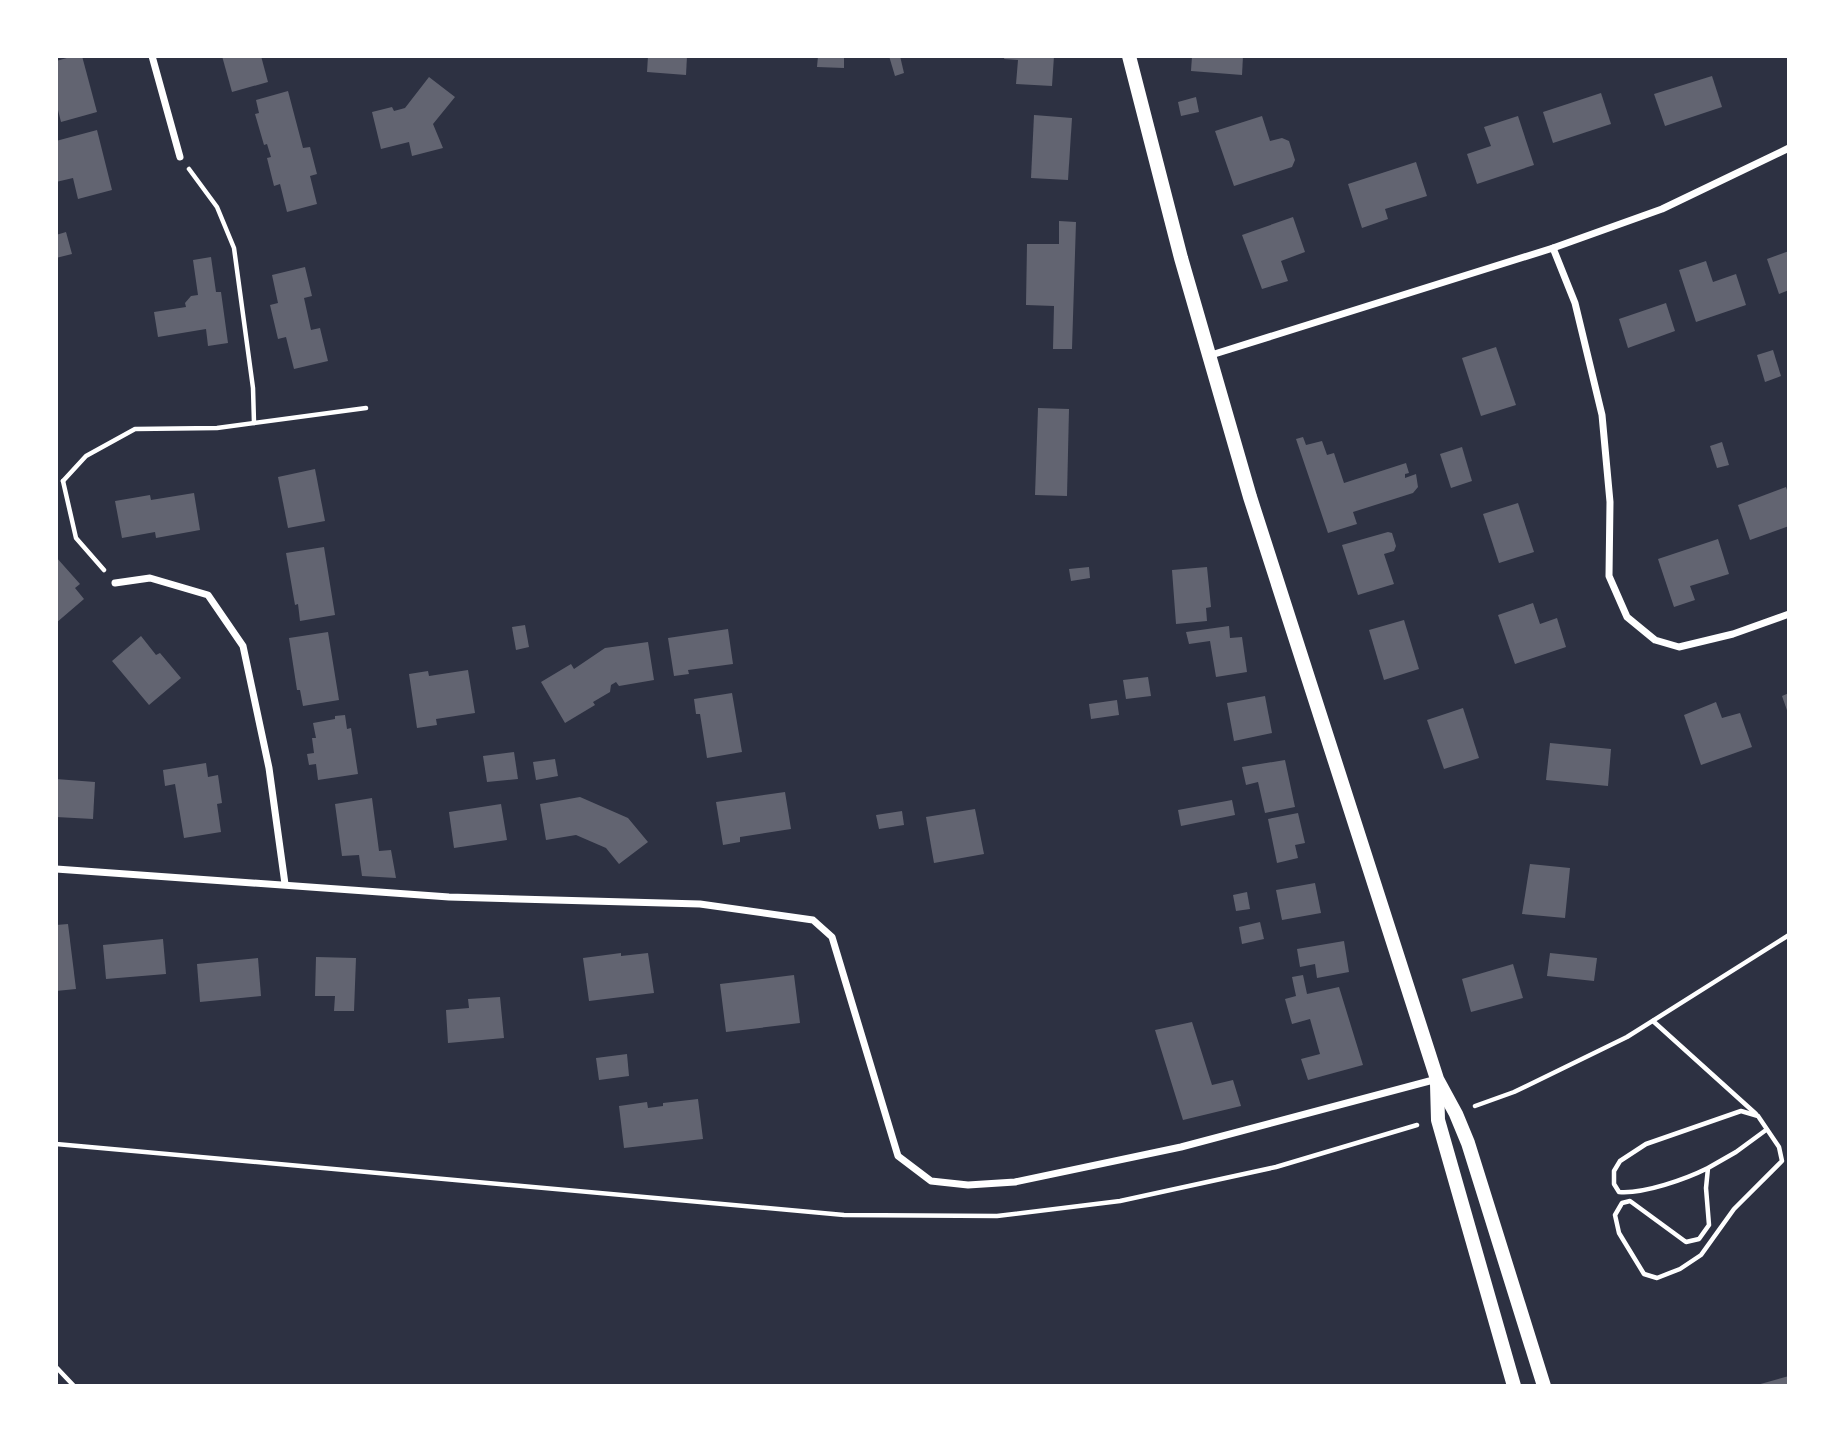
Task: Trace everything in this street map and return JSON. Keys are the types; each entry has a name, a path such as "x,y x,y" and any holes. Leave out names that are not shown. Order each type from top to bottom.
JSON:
{"main road":[{"path":"1129,56 1208,356 1257,521 1437,1079 1457,1114 1468,1143 1544,1386"},
{"path":"1437,1079 1438,1120 1514,1386"}],"street":[{"path":"152,56 180,158"},
{"path":"1208,356 1553,248 1662,208 1789,148"},
{"path":"1553,248 1575,303 1602,415 1610,502 1609,576 1627,617 1655,640 1679,647 1733,634 1789,614"},
{"path":"115,583 150,578 208,595 243,646 269,768 285,884"},
{"path":"56,869 449,897 700,904 813,920 832,937 898,1156 931,1181 968,1185 1028,1179 1181,1147 1437,1079"}],"path":[{"path":"180,158 216,206 234,248 253,388 254,423"},
{"path":"62,481 86,456 135,429 217,428 366,408"},
{"path":"56,480 62,481"},
{"path":"62,481 76,538 115,583"},
{"path":"1457,1114 1514,1092 1627,1037 1789,935"},
{"path":"1653,1021 1758,1116 1779,1147 1782,1161 1734,1209 1701,1255 1681,1269 1657,1278 1644,1274 1619,1233 1615,1215 1622,1203 1614,1184 1614,1171 1620,1161 1646,1144 1741,1111 1758,1116"},
{"path":"56,1144 844,1215 998,1216 1133,1198 1276,1167 1382,1134 1438,1120"},
{"path":"1619,1192 1631,1193 1708,1168 1766,1130"},
{"path":"1699,1239 1709,1225 1706,1188 1708,1168"},
{"path":"1622,1203 1630,1201 1686,1242 1699,1239 1710,1242"},
{"path":"56,1367 74,1386"}],"building":[{"path":"82,56 97,112 61,122 56,102 56,61"},
{"path":"222,56 261,56 268,82 232,92"},
{"path":"648,56 687,56 686,75 647,72"},
{"path":"818,56 844,56 844,68 817,67"},
{"path":"889,56 900,56 904,73 895,76"},
{"path":"1005,56 1054,56 1052,86 1016,84 1018,60 1004,59"},
{"path":"1192,56 1243,56 1242,75 1191,71"},
{"path":"1712,76 1722,107 1665,126 1654,94"},
{"path":"429,77 455,97 433,124 443,148 412,156 409,142 381,149 372,112 392,107 394,111 405,108"},
{"path":"288,91 303,148 310,147 317,174 310,176 317,204 287,212 280,184 274,186 267,158 271,157 267,144 264,145 255,114 259,113 256,100"},
{"path":"1601,93 1611,124 1553,143 1543,112"},
{"path":"1196,97 1199,112 1181,116 1178,102"},
{"path":"1034,115 1072,118 1068,180 1031,178"},
{"path":"1262,116 1270,141 1282,138 1289,141 1295,160 1292,167 1234,186 1215,131"},
{"path":"1518,116 1534,165 1477,184 1467,154 1491,146 1484,127"},
{"path":"97,130 112,190 78,199 73,178 56,182 56,141"},
{"path":"1416,162 1427,196 1385,209 1388,219 1362,228 1348,184"},
{"path":"1293,217 1305,252 1281,261 1288,281 1262,289 1242,235"},
{"path":"1059,221 1076,222 1072,349 1053,349 1054,306 1026,305 1027,244 1059,244"},
{"path":"66,232 72,254 56,258 56,235"},
{"path":"1789,251 1789,290 1779,294 1767,259"},
{"path":"211,257 216,292 221,292 228,343 208,346 206,329 158,337 154,312 186,307 185,303 191,296 198,295 193,260"},
{"path":"1706,261 1713,282 1736,274 1746,305 1696,322 1679,270"},
{"path":"305,267 312,296 304,298 311,330 320,328 328,361 294,369 286,337 278,339 270,305 278,303 272,275"},
{"path":"1666,303 1675,331 1628,348 1619,319"},
{"path":"1496,347 1516,405 1481,416 1462,358"},
{"path":"1773,350 1781,376 1765,382 1757,355"},
{"path":"1038,408 1069,409 1067,496 1035,495"},
{"path":"1303,437 1306,445 1322,441 1327,455 1334,453 1344,483 1406,463 1409,473 1405,474 1405,478 1416,474 1418,487 1413,493 1353,512 1357,524 1328,533 1296,439"},
{"path":"1722,442 1729,465 1717,468 1710,446"},
{"path":"1462,447 1472,481 1451,488 1440,454"},
{"path":"315,469 325,521 288,528 278,477"},
{"path":"1786,487 1789,496 1789,526 1750,540 1738,505"},
{"path":"194,493 200,530 156,538 155,532 122,538 115,501 150,495 151,500"},
{"path":"1518,503 1534,552 1499,563 1483,514"},
{"path":"1392,533 1396,546 1394,551 1384,554 1394,584 1358,595 1342,545"},
{"path":"1718,539 1729,574 1690,586 1695,600 1674,607 1658,559"},
{"path":"324,547 335,615 300,621 286,553"},
{"path":"56,557 80,584 75,588 84,599 56,623"},
{"path":"1089,567 1090,578 1071,581 1069,569"},
{"path":"1207,567 1211,607 1206,608 1207,621 1176,624 1172,570"},
{"path":"1533,603 1540,624 1557,618 1566,647 1515,664 1498,615"},
{"path":"1404,620 1419,669 1384,680 1369,630"},
{"path":"525,625 529,647 516,650 512,627"},
{"path":"1229,626 1230,638 1242,637 1247,672 1216,677 1210,641 1189,644 1186,632"},
{"path":"728,629 733,664 688,670 689,674 674,676 668,638"},
{"path":"328,632 339,700 303,706 300,690 297,690 289,638"},
{"path":"141,636 156,655 160,653 181,678 149,705 112,661"},
{"path":"648,642 654,680 619,686 616,682 611,685 610,692 593,702 595,705 565,723 541,682 571,664 574,669 605,648"},
{"path":"468,670 475,713 436,719 437,725 417,728 409,674 428,671 429,676"},
{"path":"1148,677 1151,696 1126,699 1123,680"},
{"path":"732,693 742,752 707,758 700,714 696,714 694,699"},
{"path":"1789,693 1789,716 1782,696"},
{"path":"1265,696 1272,733 1234,741 1227,703"},
{"path":"1117,700 1119,715 1091,719 1089,704"},
{"path":"1716,702 1722,718 1740,713 1752,747 1701,765 1684,715"},
{"path":"1463,708 1479,758 1444,769 1427,720"},
{"path":"345,715 347,729 351,728 358,774 318,780 316,764 309,765 307,754 314,753 312,738 316,738 313,723"},
{"path":"1550,743 1611,749 1608,786 1546,780"},
{"path":"514,752 518,779 487,782 483,756"},
{"path":"555,759 558,776 536,780 533,762"},
{"path":"1285,760 1295,807 1265,813 1258,782 1246,785 1242,767"},
{"path":"206,763 208,777 218,775 222,803 217,804 221,832 184,838 175,784 165,786 163,770"},
{"path":"56,779 95,782 93,819 56,817"},
{"path":"785,792 791,829 740,837 740,842 723,845 716,802"},
{"path":"580,797 628,818 648,842 619,864 606,848 576,835 546,840 540,804"},
{"path":"372,798 379,851 391,850 396,878 362,876 359,855 342,856 335,804"},
{"path":"1232,800 1235,815 1181,826 1178,810"},
{"path":"501,804 507,840 454,848 449,812"},
{"path":"975,809 984,854 934,863 926,817"},
{"path":"902,811 904,825 879,829 876,815"},
{"path":"1298,813 1305,843 1295,845 1298,858 1277,863 1268,819"},
{"path":"1530,864 1570,868 1565,918 1522,914"},
{"path":"1315,883 1321,913 1282,920 1276,890"},
{"path":"1247,892 1250,909 1236,911 1233,895"},
{"path":"1260,922 1264,939 1242,944 1239,927"},
{"path":"68,924 76,989 56,991 56,925"},
{"path":"163,939 166,974 106,979 103,945"},
{"path":"1344,941 1349,972 1317,978 1315,964 1300,967 1297,949"},
{"path":"621,953 621,956 648,953 654,993 589,1001 583,958"},
{"path":"1550,953 1597,958 1594,981 1547,976"},
{"path":"316,957 356,958 354,1011 334,1011 335,996 315,996"},
{"path":"258,958 261,996 200,1002 197,964"},
{"path":"1513,964 1523,998 1471,1012 1462,979"},
{"path":"794,975 800,1023 726,1032 720,984"},
{"path":"1303,975 1307,994 1339,987 1363,1065 1308,1080 1301,1059 1320,1054 1310,1019 1292,1024 1285,999 1296,996 1292,977"},
{"path":"500,997 504,1038 448,1043 446,1010 469,1008 468,999"},
{"path":"1192,1022 1212,1085 1233,1080 1241,1106 1183,1120 1155,1030"},
{"path":"627,1054 629,1076 599,1080 596,1058"},
{"path":"698,1099 703,1139 624,1148 619,1106 647,1102 648,1108 663,1106 663,1103"},
{"path":"1789,1376 1789,1386 1757,1386 1757,1385"}]}
